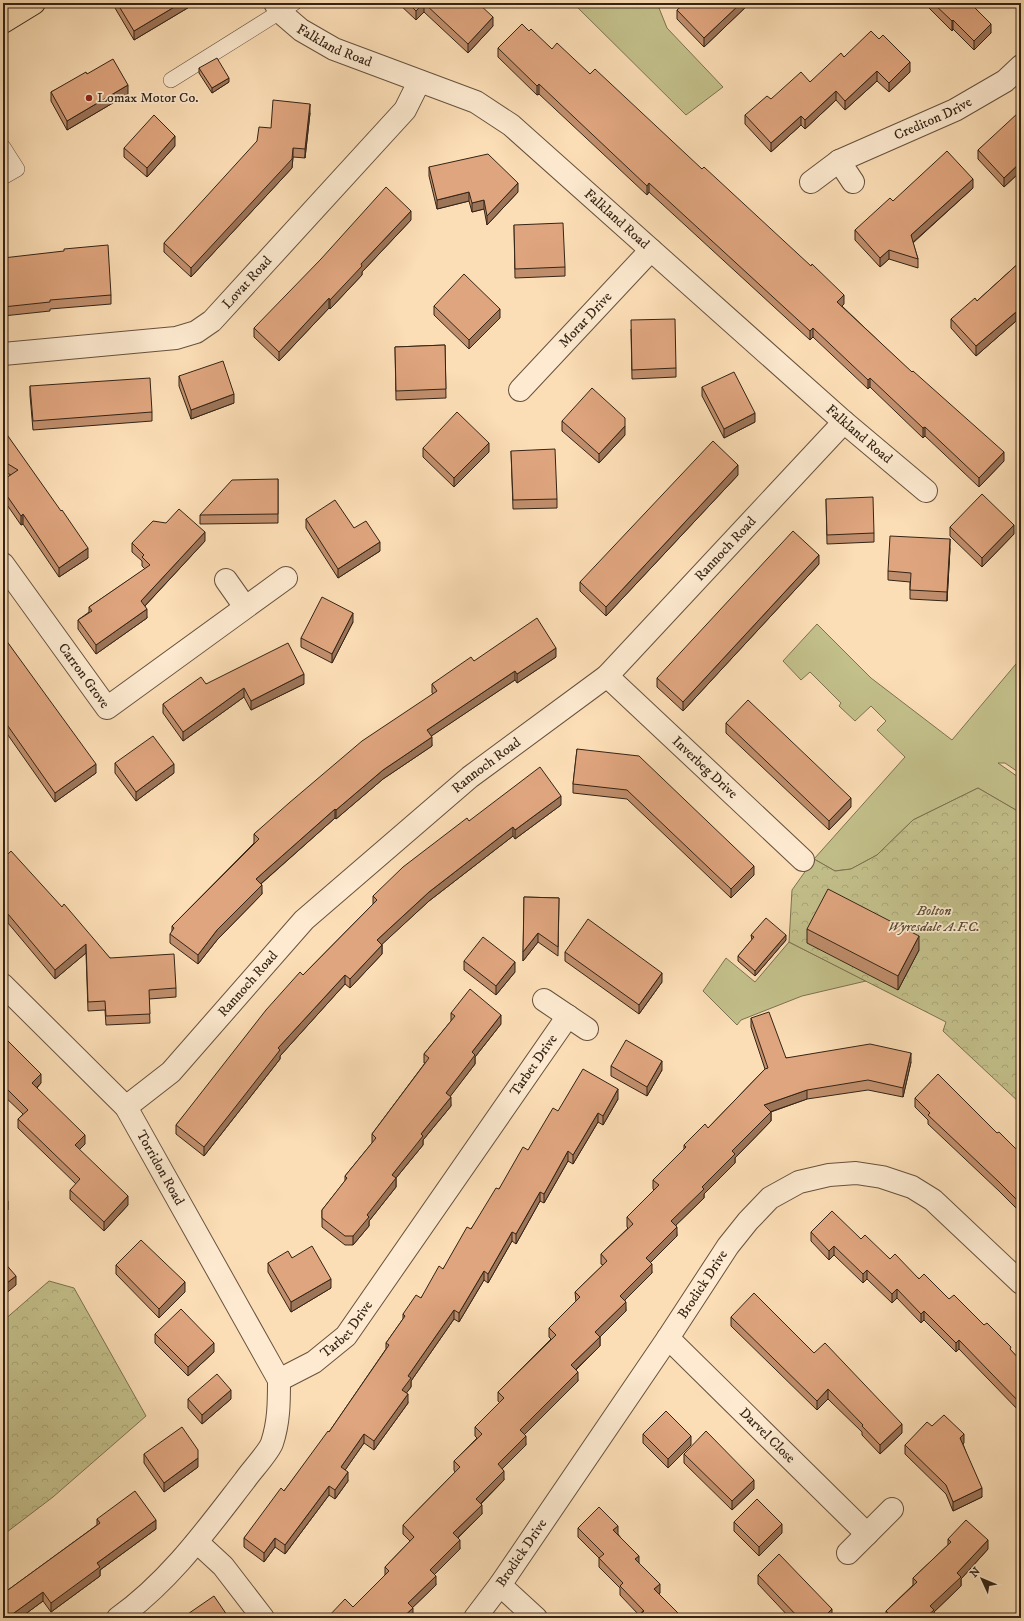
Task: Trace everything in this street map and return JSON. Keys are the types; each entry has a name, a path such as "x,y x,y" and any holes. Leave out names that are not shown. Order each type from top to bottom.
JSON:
{"highway":[{"path":"3,22 34,3"}],"street":[{"name":"Falkland Road","path":"283,6 301,30 334,49 476,102 511,125 844,422 926,491"},
{"name":"Crediton Drive","path":"811,182 839,161 955,110 1005,81 1021,66"},
{"name":"Lovat Road","path":"3,354 176,338 196,332 212,321 405,110 420,82"},
{"path":"839,161 854,182"},
{"name":"Morar Drive","path":"520,390 651,250"},
{"name":"Rannoch Road","path":"126,1107 171,1072 304,920 470,777 607,676 844,422"},
{"name":"Carron Grove","path":"3,564 107,708 286,578"},
{"path":"226,580 245,608"},
{"name":"Inverbeg Drive","path":"607,676 803,860"},
{"name":"Torridon Road","path":"3,985 126,1107 279,1380"},
{"path":"544,1000 588,1029"},
{"name":"Tarbet Drive","path":"279,1380 314,1362 346,1336 568,1016"},
{"name":"Brodick Drive","path":"475,1618 500,1585 668,1338 728,1246 748,1221 770,1198 799,1182 829,1175 856,1174 882,1177 912,1187 933,1200 1021,1283"},
{"name":"Darvel Close","path":"668,1338 867,1534"},
{"path":"118,1618 131,1609 166,1577 196,1542 271,1445 280,1409 279,1380"},
{"path":"848,1553 892,1509"},
{"path":"196,1542 223,1566 263,1618"},
{"path":"500,1585 536,1618"}],"lane":[{"path":"171,80 283,6"},
{"path":"3,147 17,169 3,177"}],"green space":[{"path":"573,3 657,3 667,28 723,87 686,115"},
{"path":"817,624 871,678 952,740 1021,658 1021,774 1005,763 998,763 1021,779 1021,813 978,788 913,820 877,855 851,869 835,871 814,859 905,757 877,730 886,721 871,706 855,721 839,706 841,703 810,672 801,680 783,661"},
{"name":"Bolton Wyresdale A.F.C.","path":"978,788 1021,813 1021,1104 943,1031 946,1022 789,942 792,890 814,859 835,871 851,869 877,855 913,820"},
{"path":"789,942 866,981 802,996 741,1020 737,1025 703,991 726,958 755,982"},
{"path":"49,1281 74,1288 146,1416 53,1497 3,1535 3,1321"}],"building":[{"path":"117,3 181,3 134,31"},
{"path":"408,3 424,3 416,11"},
{"path":"424,3 478,3 493,17 468,44"},
{"path":"685,3 741,3 704,38 677,10"},
{"path":"933,3 970,3 991,24 974,41"},
{"path":"522,24 529,31 531,29 552,49 557,43 590,74 595,69 702,169 704,167 811,266 812,264 844,295 837,302 912,372 913,371 1004,452 979,478 870,378 868,380 813,328 810,331 649,183 647,186 539,84 537,86 498,48"},
{"path":"871,31 879,39 883,35 910,62 889,83 877,71 845,101 836,91 805,120 801,116 771,143 745,115 767,96 771,99 801,72 810,82 841,53 844,57"},
{"path":"217,58 229,78 212,88 199,68"},
{"name":"Lomax Motor Co.","path":"113,59 128,85 67,121 51,92 86,72 87,74"},
{"path":"273,100 310,104 305,149 293,148 292,159 191,268 164,243 257,141 259,127 271,128"},
{"path":"1018,113 1021,116 1021,162 1004,178 978,150"},
{"path":"154,115 175,136 147,168 124,148"},
{"path":"947,151 973,179 911,235 918,259 889,250 880,258 855,230 890,198 893,201"},
{"path":"488,154 518,183 487,216 484,200 472,203 469,192 437,200 429,167"},
{"path":"386,187 411,211 361,264 362,266 330,300 329,298 279,352 254,328 321,259"},
{"path":"563,223 565,267 515,269 514,225"},
{"path":"108,245 111,295 50,300 50,302 3,307 3,258 64,251 64,249"},
{"path":"1021,261 1021,313 1019,315 1016,312 976,346 951,319 975,298 977,301"},
{"path":"464,274 500,309 469,340 434,306"},
{"path":"675,319 676,368 632,370 631,320"},
{"path":"445,345 446,389 396,391 395,347"},
{"path":"223,361 234,394 191,410 179,376"},
{"path":"734,372 755,413 724,429 702,387"},
{"path":"150,378 152,412 33,421 30,386"},
{"path":"592,388 625,418 625,426 599,454 562,421"},
{"path":"457,412 489,443 454,478 423,448"},
{"path":"3,429 88,548 59,568 23,514 21,516 3,490 3,480 18,470 3,461"},
{"path":"713,441 738,465 606,607 580,582"},
{"path":"555,449 557,499 513,500 511,451"},
{"path":"278,479 278,514 200,515 232,480"},
{"path":"982,494 1014,525 982,558 950,527"},
{"path":"873,497 874,533 827,535 826,499"},
{"path":"335,500 354,528 366,521 380,542 338,569 306,519"},
{"path":"179,509 205,532 141,601 147,609 96,645 78,620 92,611 89,607 150,565 142,557 144,555 132,543 153,521 166,523"},
{"path":"793,531 819,555 683,702 657,678"},
{"path":"890,536 950,539 947,592 910,590 911,573 888,571"},
{"path":"322,597 353,613 332,654 301,638"},
{"path":"537,618 556,648 517,674 515,671 427,730 432,737 383,770 336,810 335,809 256,879 262,885 217,930 198,955 170,934 174,928 172,926 259,839 254,834 289,803 362,741 437,691 432,684 471,657 474,661"},
{"path":"3,636 96,764 55,793 3,719"},
{"path":"288,643 304,674 251,701 244,688 183,732 163,704 201,677 206,684"},
{"path":"748,700 851,798 829,821 726,723"},
{"path":"153,736 174,764 136,792 115,763"},
{"path":"577,749 639,756 754,866 731,889 627,790 573,784"},
{"path":"540,767 561,796 515,830 513,827 429,892 377,940 382,945 350,979 345,975 278,1048 280,1050 204,1147 176,1125 266,1010 300,972 303,975 377,900 373,896 403,867 467,818 469,821"},
{"path":"3,848 8,854 11,851 62,907 64,904 110,958 174,954 176,988 149,990 150,1014 106,1016 105,1001 88,1002 86,944 55,970 8,914 4,918 3,917"},
{"path":"828,889 919,936 898,976 807,929"},
{"path":"524,897 559,898 558,947 538,933 523,952"},
{"path":"766,918 786,935 755,971 738,956 754,937 751,935"},
{"path":"588,919 662,973 639,1005 565,952"},
{"path":"483,937 515,962 496,986 464,961"},
{"path":"470,989 501,1015 472,1052 475,1055 446,1093 451,1097 421,1134 423,1136 392,1175 396,1178 367,1215 369,1217 353,1236 345,1236 322,1218 322,1210 347,1178 345,1176 376,1138 372,1134 429,1058 424,1054 455,1016 451,1013"},
{"path":"769,1012 786,1058 870,1044 911,1053 903,1088 868,1080 807,1090 764,1105 771,1112 732,1151 735,1154 702,1187 704,1189 671,1221 677,1227 646,1258 652,1264 620,1296 626,1302 595,1332 600,1337 571,1365 578,1372 520,1430 526,1436 498,1464 504,1471 476,1499 482,1505 453,1533 460,1540 430,1570 436,1576 408,1603 413,1608 402,1618 327,1618 345,1599 353,1607 389,1571 385,1567 414,1537 403,1525 460,1467 454,1461 482,1434 475,1427 504,1398 498,1392 556,1335 549,1328 580,1297 575,1292 607,1261 601,1254 633,1224 627,1217 659,1185 653,1180 686,1147 684,1145 705,1124 708,1128 765,1069 768,1068 751,1018"},
{"path":"3,1036 41,1074 32,1083 85,1135 75,1145 128,1196 104,1222 70,1190 80,1179 18,1119 28,1110 3,1085"},
{"path":"626,1040 662,1061 647,1087 611,1066"},
{"path":"583,1069 618,1089 603,1116 598,1113 573,1155 568,1151 544,1194 540,1192 516,1234 512,1232 488,1274 484,1271 459,1313 454,1310 408,1376 411,1378 402,1390 408,1394 374,1441 364,1434 341,1467 348,1472 335,1490 329,1486 285,1545 275,1538 264,1553 244,1538 281,1488 284,1491 328,1431 329,1432 389,1345 386,1343 405,1316 403,1314 416,1295 421,1298 439,1266 443,1269 467,1227 471,1229 496,1188 499,1189 523,1147 528,1150 553,1108 558,1111"},
{"path":"938,1074 997,1133 999,1132 1021,1154 1021,1204 928,1115 930,1113 915,1098"},
{"path":"3,1195 8,1201 3,1205"},
{"path":"832,1211 861,1239 865,1235 890,1259 895,1254 919,1279 924,1274 949,1299 954,1295 984,1325 987,1323 1011,1347 1010,1349 1021,1361 1021,1404 959,1340 956,1343 924,1311 921,1314 897,1289 892,1294 867,1270 863,1274 834,1246 829,1251 811,1232"},
{"path":"141,1240 185,1282 159,1309 116,1265"},
{"path":"312,1246 331,1279 291,1302 268,1263 288,1251 292,1258"},
{"path":"3,1261 16,1276 3,1286"},
{"path":"754,1293 814,1353 825,1343 902,1424 880,1445 828,1389 817,1401 731,1317"},
{"path":"181,1309 214,1343 188,1367 155,1334"},
{"path":"217,1374 231,1390 202,1415 188,1399"},
{"path":"666,1411 691,1436 668,1459 643,1434"},
{"path":"944,1415 964,1434 960,1438 982,1488 953,1502 946,1485 905,1445 927,1422 932,1426"},
{"path":"182,1427 198,1450 198,1458 164,1483 144,1454"},
{"path":"706,1431 754,1480 732,1501 684,1454"},
{"path":"135,1491 156,1520 97,1563 100,1567 51,1603 43,1592 7,1618 3,1618 3,1584 8,1590 100,1523 97,1519"},
{"path":"757,1499 782,1524 759,1547 734,1522"},
{"path":"599,1507 618,1526 613,1530 639,1556 635,1559 660,1584 654,1589 683,1618 637,1618 644,1611 620,1586 623,1583 599,1558 604,1554 578,1528"},
{"path":"966,1520 988,1540 957,1573 961,1577 930,1606 934,1610 925,1618 893,1618 886,1611 917,1582 913,1578 951,1542 948,1539"},
{"path":"779,1554 832,1609 823,1618 799,1618 758,1575"},
{"path":"214,1596 229,1618 182,1618"}],"place":[{"name":"Lomax Motor Co.","path":"89,98"}]}
